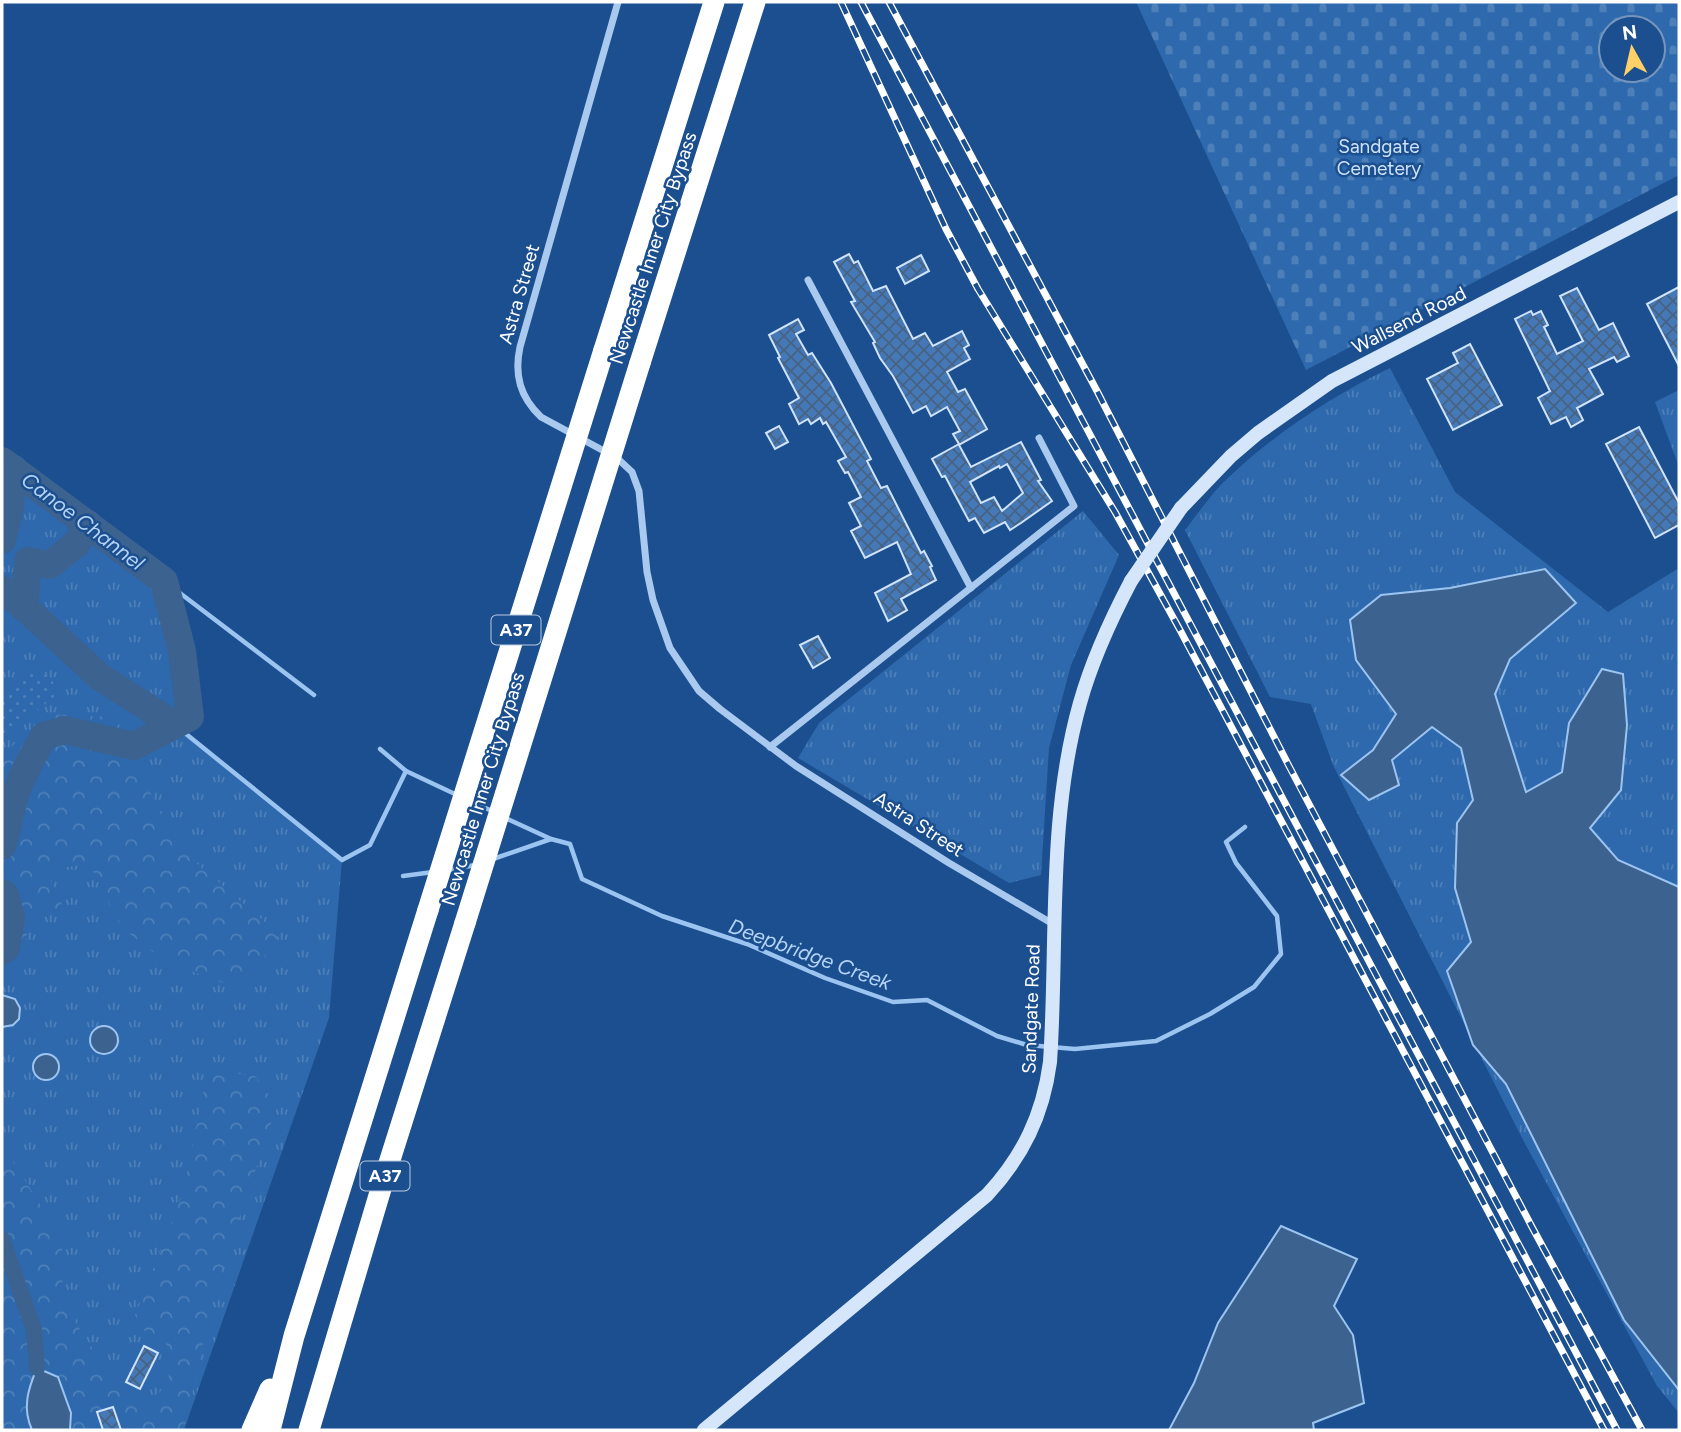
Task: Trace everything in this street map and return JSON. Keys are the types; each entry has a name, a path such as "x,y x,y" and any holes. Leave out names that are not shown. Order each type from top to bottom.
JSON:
{"highway":[{"name":"Newcastle Inner City Bypass","path":"270,1430 294,1336 714,2"},
{"name":"Newcastle Inner City Bypass","path":"309,1430 383,1182 755,2"},
{"path":"252,1430 294,1336"}],"main road":[{"name":"Wallsend Road","path":"1181,508 1231,456 1258,433 1332,381 1679,202"},
{"name":"Sandgate Road","path":"704,1430 987,1195 1019,1156 1031,1133 1047,1085 1050,1062 1056,856 1065,775 1080,704 1109,624 1131,581 1181,508"}],"street":[{"name":"Astra Street","path":"618,2 520,347 518,380 526,400 551,424 617,458 632,472 639,491 647,572 653,600 670,648 699,691 770,747 949,863 1054,925"},
{"path":"808,279 971,588"},
{"path":"770,747 1074,506 1039,438"}],"green space":[{"name":"Sandgate Cemetery","path":"1136,2 1679,2 1679,175 1306,370"},
{"path":"1390,368 1455,492 1608,612 1679,568 1679,1413 1657,1386 1522,1138 1333,765 1311,704 1270,697 1185,530 1224,482 1267,444 1347,390"},
{"path":"1679,390 1679,467 1655,402"},
{"path":"2,461 164,581 182,651 190,717 176,726 342,860 329,1018 184,1430 2,1430"},
{"path":"1083,511 1119,555 1071,665 1049,748 1041,875 1009,883 798,758 819,723"},
{"path":"34,670 50,678 57,694 2,740 2,694"},
{"path":"48,714 112,717 144,782 189,857 279,934 243,990 166,962 122,928 89,864 46,870 63,906 29,924 23,960 2,967 2,755"},
{"path":"208,1070 255,1076 277,1106 215,1291 184,1430 2,1430 2,1151 10,1157 62,1239 63,1303 109,1374 144,1409 169,1382 166,1343 144,1330 135,1315 182,1196"}],"shaded area":[{"path":"1545,569 1576,603 1510,659 1495,694 1526,792 1562,772 1569,723 1602,669 1623,674 1627,725 1621,790 1590,828 1618,860 1679,887 1679,1390 1624,1320 1506,1084 1473,1045 1447,971 1471,942 1455,888 1457,823 1473,800 1461,748 1432,727 1392,760 1399,785 1369,800 1341,775 1373,750 1396,714 1356,660 1350,620 1381,595 1450,588"},
{"path":"2,995 15,999 20,1008 19,1019 13,1025 2,1027"},
{"path":"104,1026 114,1030 118,1040 114,1050 104,1054 94,1050 90,1040 94,1030"},
{"path":"46,1054 55,1058 59,1067 55,1076 46,1080 37,1076 33,1067 37,1058"},
{"path":"1281,1226 1357,1259 1334,1306 1353,1335 1364,1403 1313,1423 1314,1430 1169,1430 1194,1383 1218,1323"},
{"path":"37,1368 58,1377 71,1413 70,1430 32,1430 27,1414 27,1399"}],"building":[{"path":"849,254 854,263 858,261 873,291 886,286 913,339 925,333 933,346 962,331 969,345 964,348 970,359 947,372 958,392 965,389 987,429 959,445 971,467 1021,442 1041,480 1038,481 1052,501 1010,530 1005,522 984,533 975,518 969,521 945,476 942,477 932,459 959,444 953,434 960,431 947,407 931,416 926,406 913,413 880,358 873,343 875,342 851,302 855,301 834,262","holes":["1007,464 1023,493 1002,511 994,497 981,503 970,482"]},
{"path":"921,255 929,271 905,284 897,268"},
{"path":"1679,287 1679,366 1647,304"},
{"path":"1577,288 1599,330 1613,323 1629,356 1617,362 1614,357 1589,369 1603,394 1577,408 1583,420 1571,427 1566,417 1551,424 1538,398 1550,391 1515,319 1531,311 1533,315 1541,311 1548,325 1544,327 1557,354 1583,341 1560,296"},
{"path":"798,319 804,330 796,334 808,355 812,353 831,383 871,459 867,461 881,488 887,486 921,553 924,551 932,566 930,567 936,580 901,599 907,610 888,621 875,593 911,574 897,542 865,558 851,531 861,526 849,503 861,497 848,472 845,473 838,461 846,457 826,422 823,424 820,418 811,424 808,419 799,424 789,404 799,398 769,335"},
{"path":"1470,344 1502,405 1453,430 1427,379 1458,363 1453,353"},
{"path":"779,426 788,442 775,449 766,433"},
{"path":"1639,427 1679,503 1679,525 1655,538 1606,444"},
{"path":"818,636 830,658 813,668 800,645"},
{"path":"144,1346 158,1353 140,1389 126,1382"},
{"path":"113,1407 121,1430 103,1430 97,1412"}],"waterway":[{"name":"Canoe Channel","path":"2,461 164,581 182,651 190,717 134,746 65,730 44,736 14,798 2,846"},
{"path":"2,540 14,469"},
{"path":"88,524 77,543 50,565 28,561 24,607 100,677 175,725"},
{"name":"Canoe Channel","path":"164,581 314,695"},
{"path":"2,589 24,607"},
{"path":"175,725 342,860 370,845 406,771 457,795"},
{"path":"380,749 406,771"},
{"path":"468,800 492,811"},
{"path":"493,859 551,839 503,817"},
{"name":"Deepbridge Creek","path":"551,839 570,844 582,879 662,916 747,944 825,978 893,1002 927,1000 997,1036 1027,1045 1075,1049 1156,1041 1210,1014 1254,987 1281,954 1277,916 1236,863 1226,842 1245,827"},
{"path":"449,870 475,865"},
{"path":"403,876 433,872"},
{"name":"Canoe Channel","path":"2,893 5,895 11,918 6,948 2,951"},
{"name":"Canoe Channel","path":"2,1239 34,1330 37,1368"}],"railway":[{"path":"841,2 946,229 978,289 1115,512 1180,630 1604,1430"},
{"path":"861,2 1617,1430"},
{"path":"889,2 1097,391 1289,766 1532,1227 1642,1430"}]}
